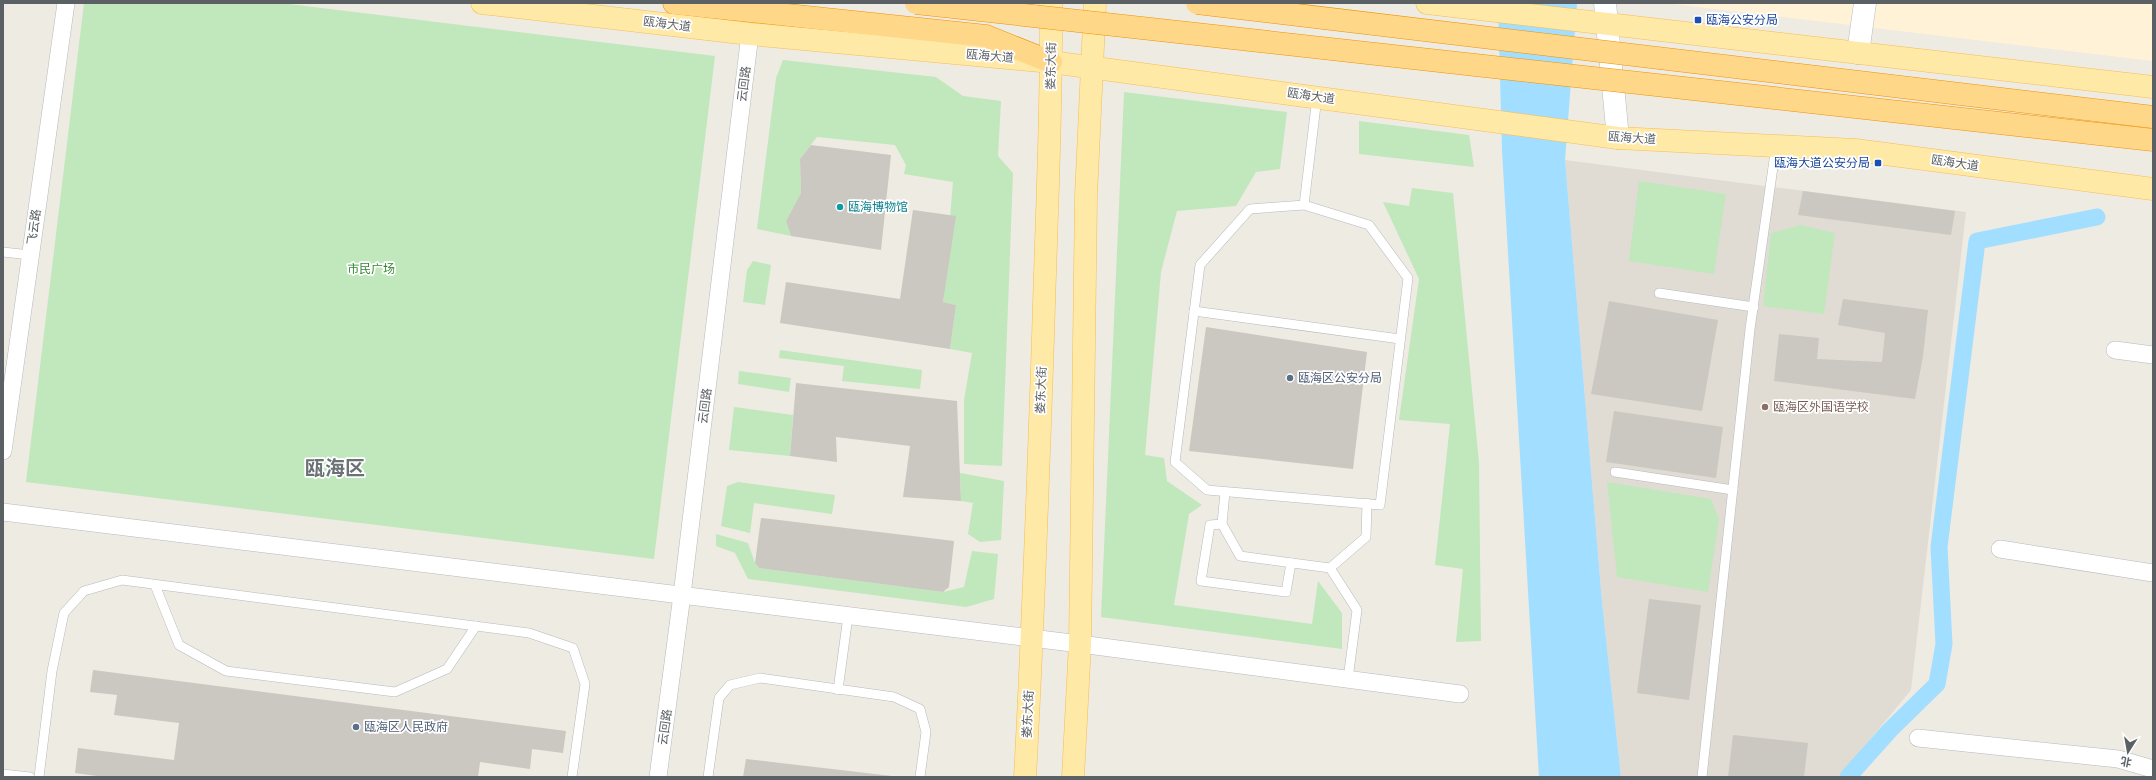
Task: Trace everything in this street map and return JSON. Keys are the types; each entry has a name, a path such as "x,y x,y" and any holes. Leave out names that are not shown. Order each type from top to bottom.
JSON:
{"highway":[{"path":"674,3 986,36 1051,62"},
{"path":"916,3 2153,140"},
{"path":"1197,3 2153,117"}],"main road":[{"name":"瓯海大道","path":"482,3 750,34 1051,62 1618,138 1855,150 2146,188"},
{"name":"娄东大街","path":"1025,777 1032,638 1051,62 1051,3"},
{"path":"1073,777 1080,644 1086,196 1094,3"},
{"path":"1428,3 1569,20 1606,13 1858,53 2153,87"}],"street":[{"name":"飞云路","path":"3,451 66,3"},
{"path":"1858,53 1865,3"},
{"path":"1606,13 1618,138"},
{"name":"云回路","path":"658,777 682,595 750,34"},
{"path":"2115,350 2153,355"},
{"path":"3,512 1032,638 1460,694"},
{"path":"2000,549 2153,573"},
{"path":"1918,738 2118,759 2153,768"}],"lane":[{"path":"1304,205 1317,97"},
{"path":"1702,777 1754,307 1776,146"},
{"path":"1304,205 1369,225 1408,278 1380,505 1207,490 1176,462 1200,265 1250,209 1304,205"},
{"path":"3,252 30,255"},
{"path":"1658,293 1754,307"},
{"path":"1194,310 1400,339"},
{"path":"1615,472 1733,490"},
{"path":"1225,492 1222,524 1240,556 1330,568 1366,537 1367,503"},
{"path":"1222,524 1210,525 1201,581 1286,592 1290,563"},
{"path":"1330,568 1357,610 1348,679"},
{"path":"39,777 52,671 64,612 84,591 122,580 529,633 573,648 585,684 572,777"},
{"path":"155,585 179,645 226,671 396,692 447,669 476,626"},
{"path":"838,690 848,616"},
{"path":"708,777 719,698 730,685 760,678 894,697 920,709 926,732 920,777"},
{"path":"3,774 30,777"}],"shaded area":[{"path":"1664,3 2153,3 2153,61"},
{"name":"瓯海区外国语学校","path":"1565,160 1966,212 1911,690 1839,777 1621,777 1602,602"}],"green space":[{"name":"市民广场","path":"84,3 281,3 715,56 654,559 26,482"},
{"path":"783,60 936,77 963,96 1001,101 998,156 1013,173 1002,466 964,464 964,400 972,353 950,349 956,305 943,302 953,182 904,174 906,165 895,145 817,137 800,159 801,193 786,221 791,236 757,229 776,78"},
{"path":"1124,92 1287,112 1280,169 1256,172 1236,206 1177,211 1161,272 1145,455 1164,458 1167,481 1202,505 1189,514 1174,605 1312,624 1318,581 1342,613 1342,649 1101,617"},
{"path":"1359,121 1469,135 1474,167 1359,154"},
{"path":"1639,181 1726,194 1714,274 1629,261"},
{"path":"1412,188 1453,193 1479,463 1481,641 1456,642 1463,569 1435,565 1450,424 1399,420 1419,279 1383,202 1409,206"},
{"path":"1801,225 1835,233 1824,314 1763,306 1771,233"},
{"path":"753,261 771,265 765,305 743,302 747,270"},
{"path":"780,350 922,370 920,389 842,381 844,366 779,358"},
{"path":"739,371 791,378 789,392 738,384"},
{"path":"734,407 793,415 790,456 729,450"},
{"path":"960,473 1004,481 1001,540 980,542 968,534 973,503 961,501"},
{"path":"738,482 835,495 832,514 754,503 750,533 721,526 727,486"},
{"path":"1607,482 1711,499 1719,520 1708,592 1617,577"},
{"path":"716,534 748,543 755,563 759,568 943,592 964,587 972,551 998,554 994,599 966,607 748,579 735,553 716,546"}],"water":[{"path":"1498,3 1577,3 1565,160 1602,602 1621,777 1539,777 1502,151"}],"building":[{"name":"瓯海博物馆","path":"811,145 891,155 881,250 791,236 786,221 801,193 800,159"},
{"path":"1803,191 1955,211 1951,235 1798,215"},
{"path":"913,210 956,216 943,302 956,305 950,349 780,323 786,282 900,299"},
{"path":"1843,299 1928,310 1923,356 1915,399 1774,381 1779,334 1819,338 1817,359 1882,362 1885,333 1838,325"},
{"path":"1609,301 1718,320 1702,411 1591,394"},
{"path":"1206,327 1367,352 1353,469 1189,451"},
{"path":"796,383 957,401 961,501 903,497 910,446 836,437 837,462 790,456"},
{"path":"1614,411 1723,427 1716,478 1606,462"},
{"path":"761,518 954,541 949,587 943,592 759,568 755,563"},
{"path":"1649,599 1701,605 1689,700 1637,693"},
{"name":"瓯海区人民政府","path":"93,670 566,731 563,753 532,749 530,769 480,762 478,777 104,777 75,773 78,748 174,760 179,723 114,715 117,695 90,692"},
{"path":"1733,735 1808,743 1804,777 1728,777"},
{"path":"746,759 892,776 892,777 743,777"}],"waterway":[{"path":"1848,777 1890,730 1937,684 1944,644 1939,547 1977,241 2097,217"}],"place":[{"name":"瓯海公安分局","path":"1698,20"},
{"name":"瓯海大道公安分局","path":"1878,163"},
{"name":"瓯海博物馆","path":"840,207"},
{"name":"瓯海区公安分局","path":"1290,378"},
{"name":"瓯海区外国语学校","path":"1765,407"},
{"name":"瓯海区人民政府","path":"356,727"}],"district":[{"name":"瓯海区","path":"335,468"}]}
